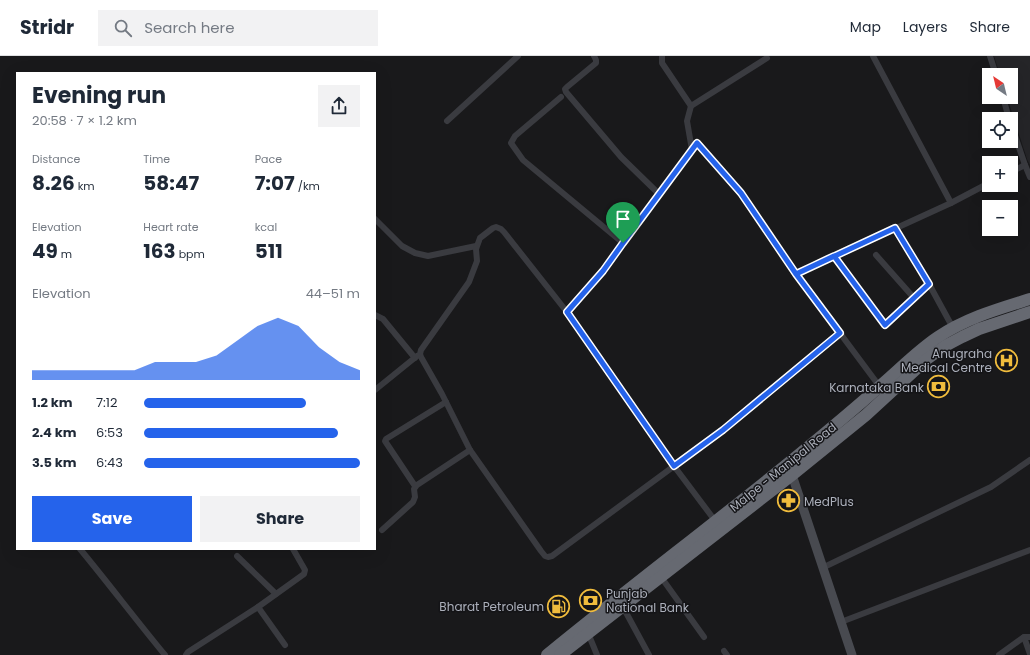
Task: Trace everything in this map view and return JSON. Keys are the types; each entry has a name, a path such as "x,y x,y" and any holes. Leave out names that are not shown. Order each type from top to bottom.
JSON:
{"highway":[{"name":"Malpe - Manipal Road","path":"547,655 637,582 716,522 938,337 970,319 1030,299"},
{"name":"Malpe - Manipal Road","path":"560,655 792,475 866,415 927,359 962,336 1030,312"},
{"path":"858,405 866,415"}],"street":[{"path":"447,121 518,56"},
{"path":"594,56 596,64 567,87 565,89 566,92 620,157 659,194"},
{"path":"662,56 662,63 691,106"},
{"path":"873,56 951,202"},
{"path":"990,56 994,68"},
{"path":"692,150 687,121 691,106 768,58"},
{"path":"561,97 514,136 511,143 523,160 623,243"},
{"path":"567,312 603,271 697,143 741,193 796,274 880,386"},
{"path":"1018,144 1030,177"},
{"path":"1018,168 1025,165"},
{"path":"796,274 982,186"},
{"path":"376,220 402,246 415,253 428,256 476,246"},
{"path":"376,389 417,356 469,282 477,261 476,246 480,238 496,227 504,232 567,312 674,466 716,522"},
{"path":"895,228 929,284 953,328"},
{"path":"876,255 914,298"},
{"path":"834,256 885,325 929,284"},
{"path":"376,316 383,319 417,356 421,357 470,450 541,551 548,557 552,556 723,430 840,333"},
{"path":"382,530 413,502 415,497 415,486 384,441 446,402"},
{"path":"415,486 470,450"},
{"path":"822,568 991,487 1030,460"},
{"path":"792,475 852,655"},
{"path":"81,550 165,655"},
{"path":"186,655 188,652 258,607 304,574 305,570 294,550"},
{"path":"841,622 1030,550"},
{"path":"237,556 276,594"},
{"path":"661,577 704,637"},
{"path":"258,607 285,645"},
{"path":"623,607 649,655"},
{"path":"588,633 597,655"},
{"path":"999,655 1027,637 1030,654"}],"shaded area":[{"path":"994,56 1030,56 1030,165 1018,131 1018,112 1012,112 1009,104 1018,104 1018,68 998,68"}],"place":[{"name":"Anugraha Medical Centre","path":"1007,360"},
{"name":"Karnataka Bank","path":"939,387"},
{"name":"MedPlus","path":"788,501"},
{"name":"Punjab National Bank","path":"590,600"},
{"name":"Bharat Petroleum","path":"559,606"}],"route":[{"path":"623,243 603,271 567,312 674,466 723,430 840,333 796,274 895,228 929,284 885,325 834,256 796,274 741,193 697,143 623,243"}]}
